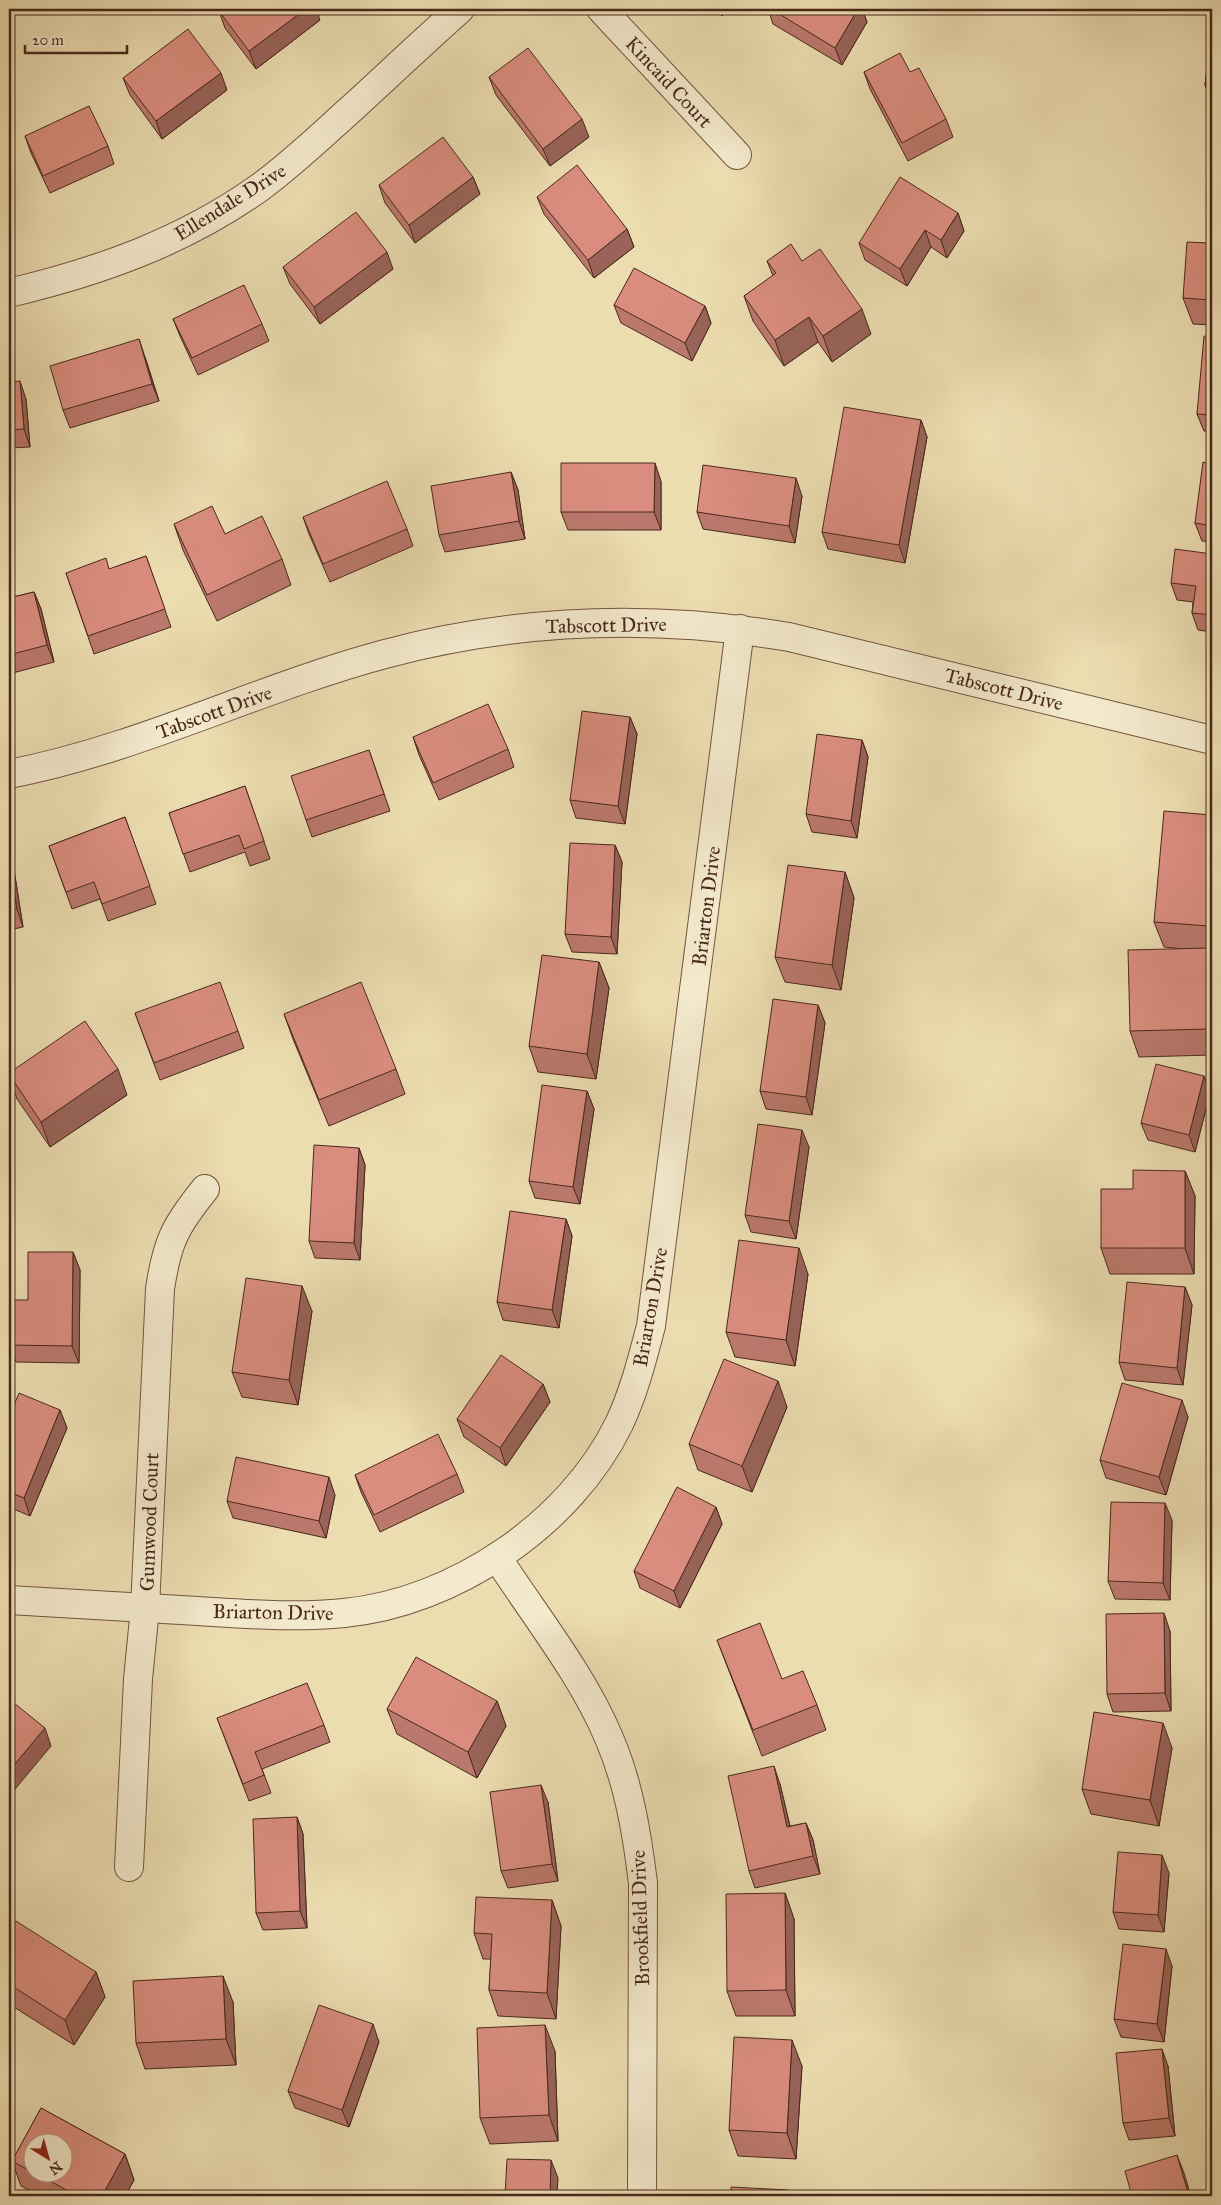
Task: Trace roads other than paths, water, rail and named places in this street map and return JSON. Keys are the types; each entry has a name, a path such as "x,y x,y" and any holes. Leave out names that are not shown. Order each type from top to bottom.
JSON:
{"street":[{"name":"Ellendale Drive","path":"9,293 65,280 137,255 194,228 258,188 298,157 460,9"},
{"name":"Kincaid Court","path":"601,9 737,155"},
{"name":"Tabscott Drive","path":"9,774 42,768 131,742 301,681 385,654 481,632 560,624 653,622 740,629 790,637 1212,740"},
{"name":"Briarton Drive","path":"9,1600 294,1617 346,1613 408,1598 451,1582 497,1557 534,1531 562,1505 592,1468 618,1424 638,1376 652,1316 740,629"},
{"name":"Gumwood Court","path":"129,1868 138,1679 145,1608 160,1289 165,1255 180,1220 205,1189"},
{"name":"Brookfield Drive","path":"497,1557 585,1690 605,1731 626,1786 637,1833 643,1883 642,2196"}]}
